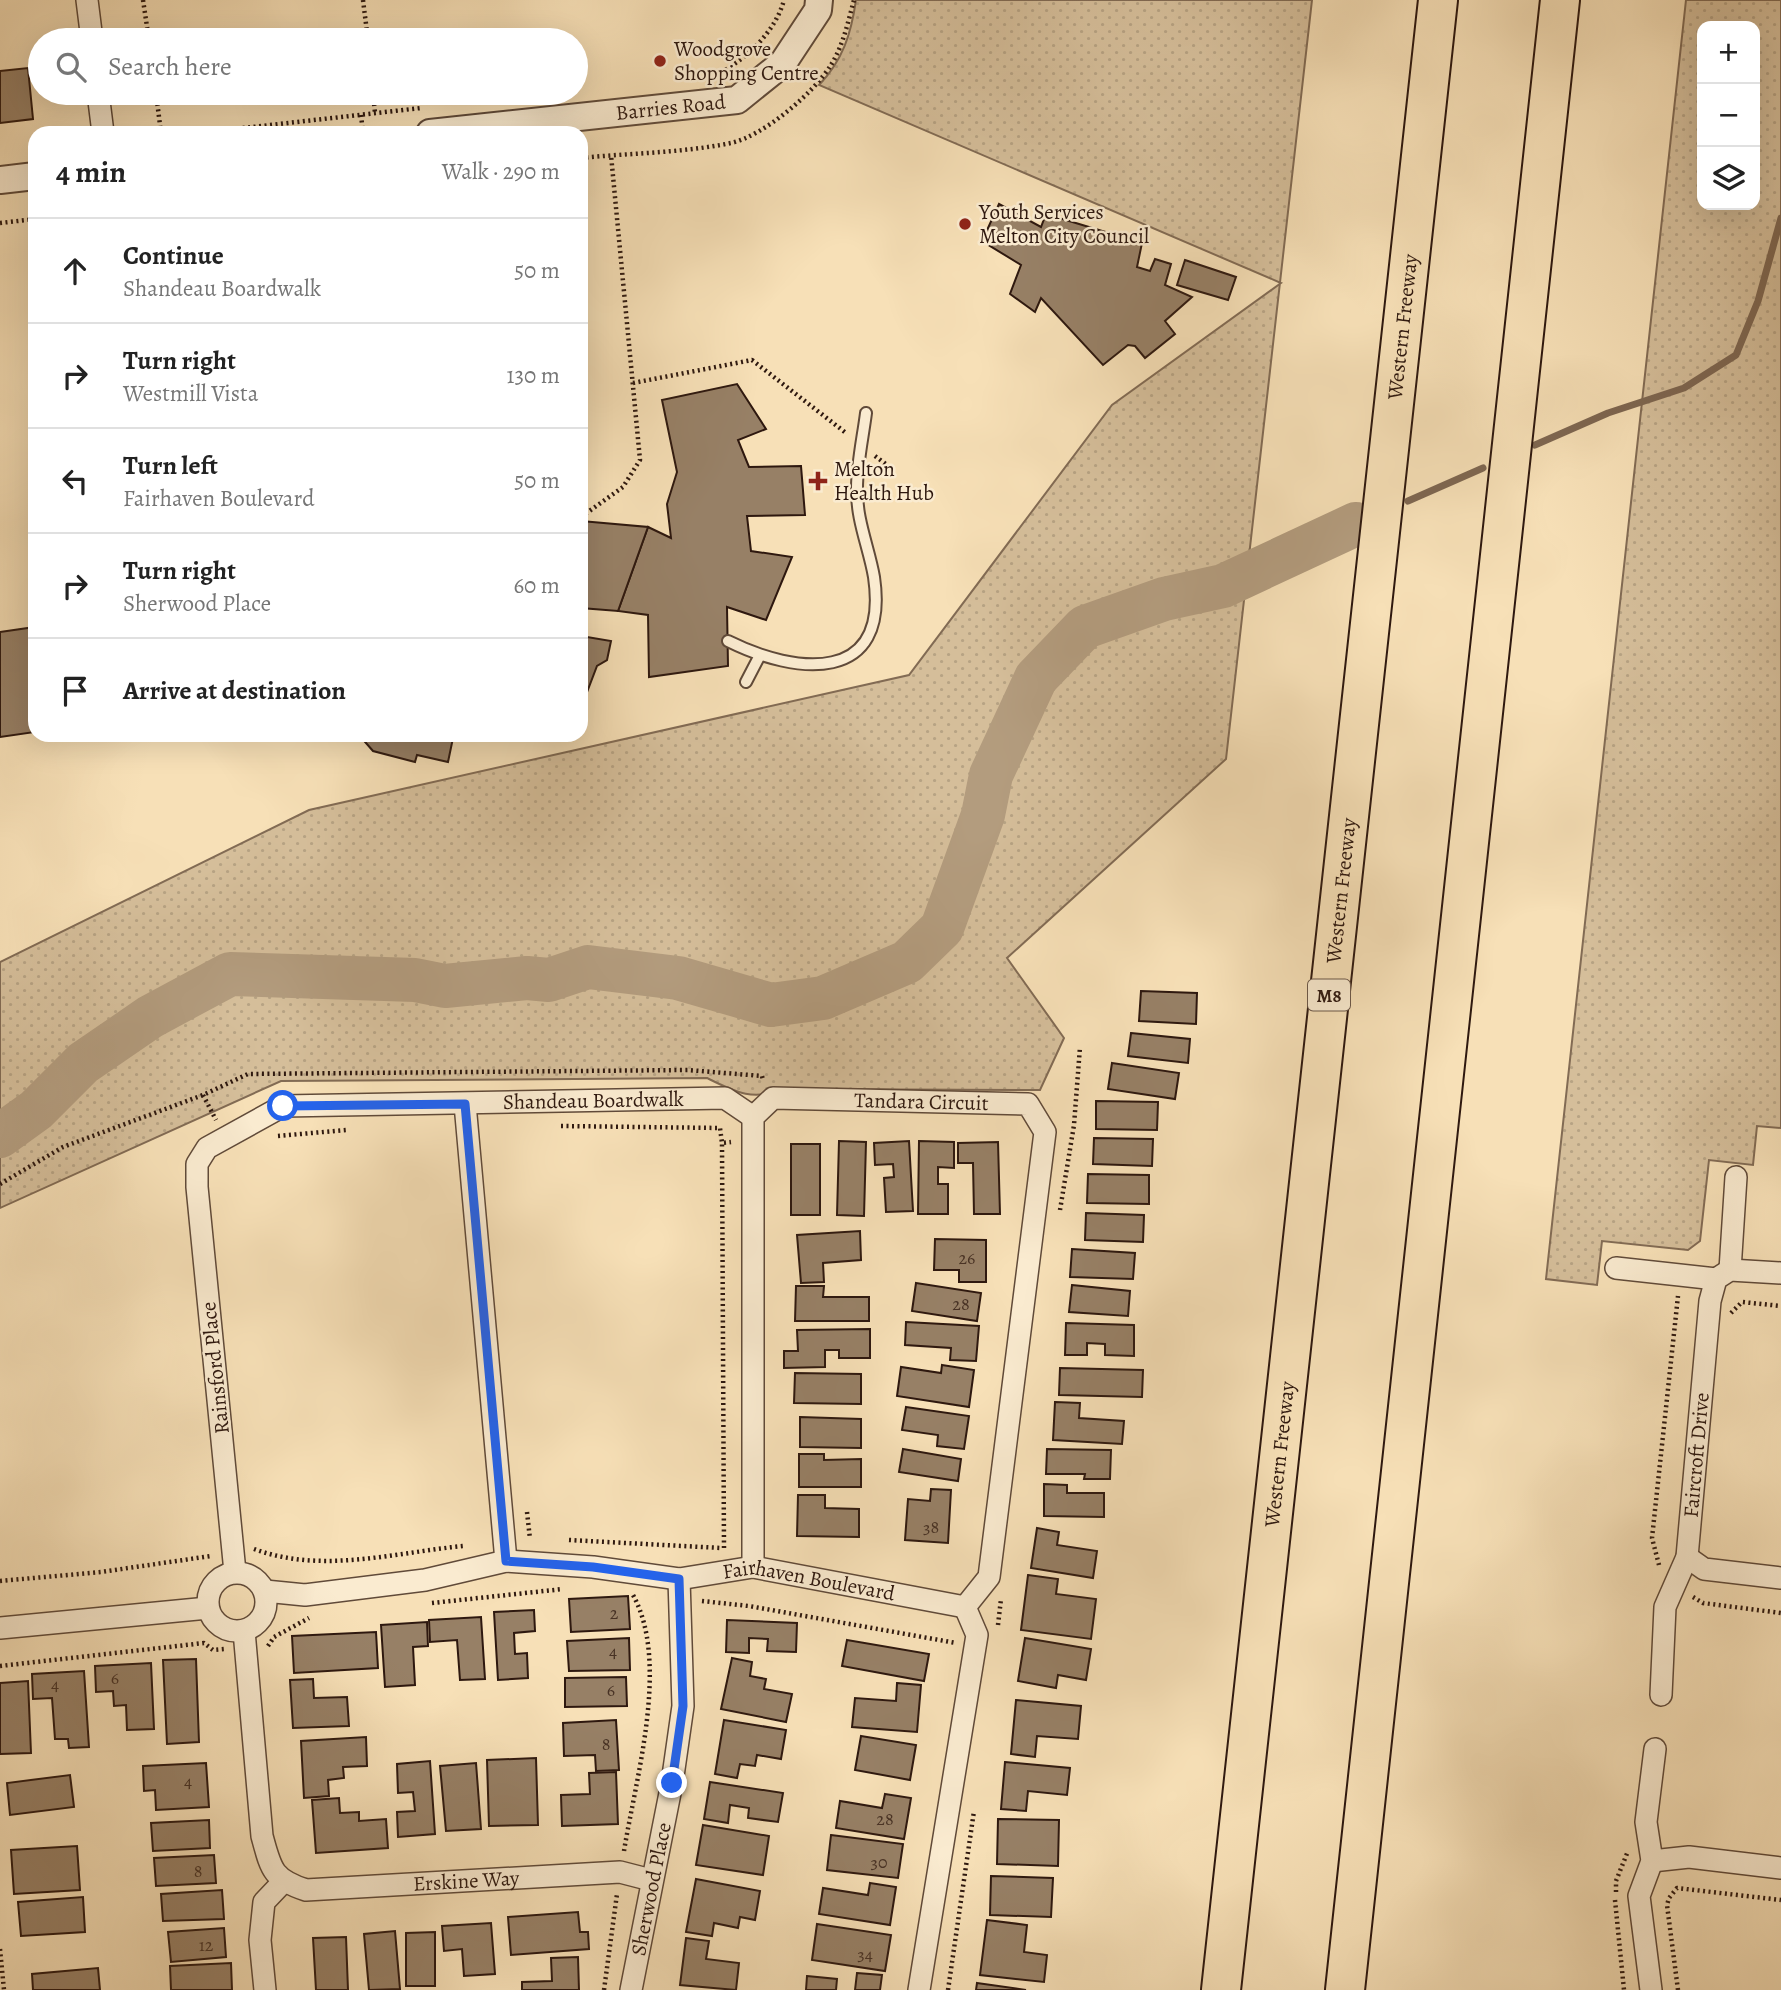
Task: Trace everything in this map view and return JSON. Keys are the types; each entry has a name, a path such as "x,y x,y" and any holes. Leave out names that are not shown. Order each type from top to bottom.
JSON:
{"highway":[{"name":"Western Freeway","path":"1220,1990 1438,0"},
{"path":"1345,1990 1560,0"}],"street":[{"path":"88,0 91,28"},
{"name":"Barries Road","path":"429,120 737,100 783,63 818,10 819,0"},
{"path":"100,105 102,126"},
{"path":"0,180 28,177"},
{"name":"Shandeau Boardwalk","path":"197,1164 207,1148 283,1106 725,1098 753,1117"},
{"name":"Tandara Circuit","path":"753,1117 773,1098 1028,1104 1045,1132 989,1577 965,1607"},
{"path":"465,1104 506,1561"},
{"path":"753,1117 753,1567"},
{"name":"Rainsford Place","path":"197,1164 235,1572"},
{"name":"Faircroft Drive","path":"1661,1695 1665,1607 1687,1557 1703,1370 1723,1275 1736,1177"},
{"path":"1616,1268 1723,1275 1781,1273"},
{"path":"1687,1557 1704,1569 1781,1578"},
{"name":"Fairhaven Boulevard","path":"265,1591 318,1593 425,1580 506,1561 593,1567 680,1589 753,1567 965,1607"},
{"path":"245,1639 212,1618 208,1608 210,1588 216,1581 235,1572 255,1578 265,1591 265,1612 245,1639 262,1836 269,1862 283,1882 264,1902 260,1940 265,1990"},
{"name":"Sherwood Place","path":"631,1990 672,1783 683,1706 680,1589"},
{"path":"919,1990 977,1635 965,1607"},
{"path":"0,1628 208,1608"},
{"path":"1651,1990 1639,1896 1652,1861 1646,1822 1655,1749"},
{"path":"1652,1861 1689,1857 1781,1868"},
{"name":"Erskine Way","path":"283,1882 306,1890 620,1872 651,1880"}],"lane":[{"path":"728,641 759,657 835,663 853,656 866,642 873,626 874,578 861,526 856,488 866,413"},
{"path":"746,682 759,657"}],"path":[{"path":"143,0 147,28"},
{"path":"363,0 366,28"},
{"path":"703,77 716,75 732,66 767,35 784,0"},
{"path":"158,105 160,126"},
{"path":"374,105 375,113"},
{"path":"262,126 375,113 429,120"},
{"path":"361,115 362,126"},
{"path":"588,512 623,487 640,460 611,155"},
{"path":"0,223 28,220"},
{"path":"633,383 752,360 887,465"},
{"path":"1729,1327 1730,1314 1742,1302 1781,1306"},
{"path":"428,1604 573,1588"},
{"path":"621,1591 631,1593 680,1589 749,1606 975,1647"},
{"path":"604,1990 647,1710 649,1646 643,1614 631,1593"},
{"path":"0,1666 204,1643 213,1650 245,1639 267,1648 274,1637 297,1623 323,1616"},
{"path":"1678,1990 1667,1905 1677,1888 1781,1900"},
{"path":"0,1949 4,1990"}],"shaded area":[{"path":"856,0 1312,0 1280,283 819,85 845,46"},
{"path":"1686,0 1781,0 1781,1128 1757,1126 1753,1165 1709,1160 1700,1241 1688,1250 1602,1241 1597,1285 1546,1279"},
{"path":"1280,284 1226,759 1007,958 1064,1038 1040,1090 786,1089 754,1095 736,1091 707,1078 281,1081 0,1208 0,962 309,810 909,675 1112,405"}],"building":[{"path":"28,68 28,105 32,105 33,119 0,123 0,71"},
{"path":"999,204 1041,227 1046,214 1142,243 1137,267 1150,271 1155,259 1171,264 1165,285 1192,297 1165,321 1175,334 1145,358 1135,346 1128,345 1103,365 1041,298 1035,312 1010,294 1021,265 982,241"},
{"path":"1185,260 1236,277 1228,300 1177,285"},
{"path":"737,384 766,429 738,440 749,467 801,466 805,515 747,516 751,551 792,557 766,620 727,607 728,666 649,677 648,615 618,611 648,527 671,538 667,504 677,472 662,400"},
{"path":"588,522 648,527 618,611 588,609"},
{"path":"28,628 28,733 0,737 0,632"},
{"path":"588,637 611,641 607,660 597,666 588,690"},
{"path":"365,742 452,742 448,762 417,755 415,762 373,751"},
{"path":"1141,991 1197,993 1196,1024 1139,1021"},
{"path":"1131,1033 1190,1039 1188,1063 1128,1056"},
{"path":"1112,1063 1179,1073 1175,1099 1108,1089"},
{"path":"1096,1101 1158,1102 1157,1130 1096,1129"},
{"path":"1094,1138 1153,1139 1152,1166 1093,1164"},
{"path":"839,1141 866,1142 864,1216 837,1215"},
{"path":"909,1141 913,1211 886,1212 884,1178 894,1177 893,1164 875,1165 874,1143"},
{"path":"919,1141 954,1142 954,1168 938,1167 938,1184 948,1184 948,1214 918,1214"},
{"path":"998,1142 1000,1214 974,1214 973,1163 958,1163 958,1143"},
{"path":"791,1144 820,1144 820,1215 791,1215"},
{"path":"1088,1174 1149,1175 1149,1204 1087,1203"},
{"path":"1086,1213 1144,1215 1143,1242 1085,1240"},
{"path":"860,1231 861,1260 823,1263 824,1282 801,1283 797,1235"},
{"path":"935,1239 986,1240 986,1282 959,1282 959,1270 934,1270"},
{"path":"1072,1249 1135,1253 1133,1279 1070,1277"},
{"path":"916,1283 981,1293 977,1321 912,1311"},
{"path":"1072,1285 1130,1291 1128,1316 1069,1312"},
{"path":"796,1286 824,1286 823,1297 869,1297 869,1321 795,1321"},
{"path":"906,1322 979,1326 976,1361 950,1360 951,1348 905,1345"},
{"path":"1066,1323 1134,1325 1134,1356 1105,1355 1105,1344 1087,1343 1087,1355 1065,1355"},
{"path":"870,1329 870,1358 839,1358 839,1350 825,1350 825,1367 784,1368 784,1351 798,1351 797,1330"},
{"path":"942,1365 974,1370 969,1407 897,1396 901,1367 941,1373"},
{"path":"1060,1368 1143,1370 1142,1397 1059,1395"},
{"path":"795,1373 861,1374 861,1404 794,1403"},
{"path":"1055,1402 1080,1403 1079,1418 1124,1421 1122,1444 1053,1440"},
{"path":"906,1407 969,1416 964,1449 937,1446 938,1435 902,1430"},
{"path":"800,1417 861,1419 861,1448 800,1447"},
{"path":"903,1449 961,1459 958,1481 899,1472"},
{"path":"1047,1449 1111,1450 1110,1479 1084,1479 1085,1474 1046,1474"},
{"path":"799,1454 824,1454 824,1460 861,1459 861,1487 799,1487"},
{"path":"1044,1484 1067,1485 1067,1493 1104,1493 1104,1517 1044,1516"},
{"path":"931,1489 951,1490 948,1543 905,1540 908,1499 930,1501"},
{"path":"798,1495 825,1495 825,1508 859,1509 859,1537 797,1536"},
{"path":"1037,1528 1059,1532 1057,1545 1097,1551 1093,1578 1031,1568"},
{"path":"1028,1575 1058,1579 1056,1594 1096,1599 1091,1639 1021,1630"},
{"path":"628,1596 630,1629 571,1632 569,1599"},
{"path":"534,1610 535,1631 514,1633 515,1654 527,1653 528,1678 498,1680 494,1612"},
{"path":"481,1617 485,1679 460,1680 457,1640 430,1642 429,1620"},
{"path":"727,1620 797,1623 796,1652 767,1651 768,1639 749,1638 749,1653 726,1652"},
{"path":"427,1622 428,1646 413,1647 415,1685 385,1687 381,1625"},
{"path":"376,1632 378,1668 294,1673 292,1636"},
{"path":"629,1638 630,1670 569,1671 567,1641"},
{"path":"1025,1638 1091,1649 1086,1680 1058,1675 1056,1688 1018,1681"},
{"path":"847,1640 929,1654 924,1681 842,1666"},
{"path":"732,1658 752,1662 750,1676 766,1679 764,1689 792,1694 786,1722 721,1709"},
{"path":"196,1659 199,1742 167,1744 163,1660"},
{"path":"151,1663 154,1729 127,1730 126,1705 114,1706 113,1691 96,1692 95,1666"},
{"path":"84,1671 89,1747 69,1748 68,1739 55,1739 52,1698 33,1699 32,1674"},
{"path":"626,1677 627,1706 565,1707 565,1678"},
{"path":"313,1679 314,1698 347,1697 349,1726 293,1728 290,1680"},
{"path":"28,1681 31,1753 0,1754 0,1683"},
{"path":"897,1683 921,1685 917,1732 852,1727 855,1698 896,1701"},
{"path":"1016,1700 1081,1706 1078,1739 1037,1736 1035,1757 1011,1754"},
{"path":"616,1720 619,1770 596,1771 595,1755 564,1756 563,1723"},
{"path":"724,1720 786,1730 781,1759 757,1755 755,1766 740,1764 737,1778 715,1774"},
{"path":"861,1736 916,1745 910,1780 855,1770"},
{"path":"366,1737 367,1766 343,1767 344,1778 328,1780 329,1796 304,1798 301,1741"},
{"path":"536,1758 538,1825 489,1826 487,1760"},
{"path":"430,1761 435,1834 398,1837 397,1812 415,1811 413,1792 398,1793 397,1764"},
{"path":"1005,1762 1070,1768 1067,1795 1028,1791 1026,1811 1001,1809"},
{"path":"206,1763 209,1807 156,1810 155,1790 144,1791 143,1766"},
{"path":"476,1763 481,1829 446,1831 440,1766"},
{"path":"616,1772 618,1824 562,1826 561,1795 590,1794 589,1773"},
{"path":"70,1775 74,1807 10,1815 7,1783"},
{"path":"710,1782 783,1793 778,1822 748,1818 749,1808 730,1805 728,1823 704,1819"},
{"path":"885,1794 911,1798 904,1839 836,1828 840,1801 882,1808"},
{"path":"339,1798 340,1813 359,1812 359,1821 386,1819 388,1848 316,1853 312,1800"},
{"path":"998,1819 1059,1820 1058,1866 997,1864"},
{"path":"209,1820 210,1848 153,1851 151,1823"},
{"path":"703,1825 769,1836 763,1875 696,1865"},
{"path":"831,1835 903,1844 898,1878 827,1870"},
{"path":"77,1846 80,1890 14,1894 11,1850"},
{"path":"214,1855 216,1883 156,1886 154,1858"},
{"path":"991,1876 1053,1878 1051,1917 990,1915"},
{"path":"696,1879 760,1891 755,1920 740,1917 738,1928 714,1923 712,1936 686,1932"},
{"path":"870,1883 896,1887 890,1925 819,1914 823,1888 868,1895"},
{"path":"222,1890 224,1919 163,1921 161,1894"},
{"path":"83,1897 85,1932 21,1936 18,1902"},
{"path":"578,1912 580,1932 588,1932 589,1949 511,1955 508,1917"},
{"path":"987,1920 1027,1925 1024,1952 1047,1955 1044,1982 980,1975"},
{"path":"491,1923 495,1974 464,1976 462,1949 444,1951 442,1926"},
{"path":"817,1924 891,1935 885,1971 812,1960"},
{"path":"224,1928 226,1957 171,1962 168,1932"},
{"path":"395,1931 400,1989 369,1990 364,1934"},
{"path":"435,1932 435,1986 406,1986 406,1933"},
{"path":"346,1937 348,1990 316,1990 313,1938"},
{"path":"686,1938 709,1941 706,1959 739,1963 736,1990 680,1985"},
{"path":"578,1957 579,1990 522,1990 522,1982 552,1981 551,1958"},
{"path":"231,1963 232,1990 171,1990 170,1966"},
{"path":"98,1968 100,1990 33,1990 32,1974"},
{"path":"857,1973 882,1975 880,1990 855,1990"},
{"path":"807,1976 837,1979 836,1990 806,1990"},
{"path":"977,1983 1026,1990 976,1990"}],"waterway":[{"path":"1535,445 1608,413 1684,388 1736,355 1758,301 1781,218"},
{"path":"1408,501 1483,468"},
{"path":"0,1136 36,1110 83,1063 150,1017 230,974 415,980 445,986 527,978 549,980 588,967 678,978 771,1005 823,998 907,962 942,928 983,815 991,775 1036,678 1085,627 1164,599 1223,586 1356,524"}],"place":[{"name":"Woodgrove Shopping Centre","path":"660,61"},
{"name":"Youth Services Melton City Council","path":"965,224"},
{"name":"Melton Health Hub","path":"818,481"}],"route":[{"path":"283,1106 465,1104 506,1561 593,1567 679,1579 683,1706 672,1783"}]}
